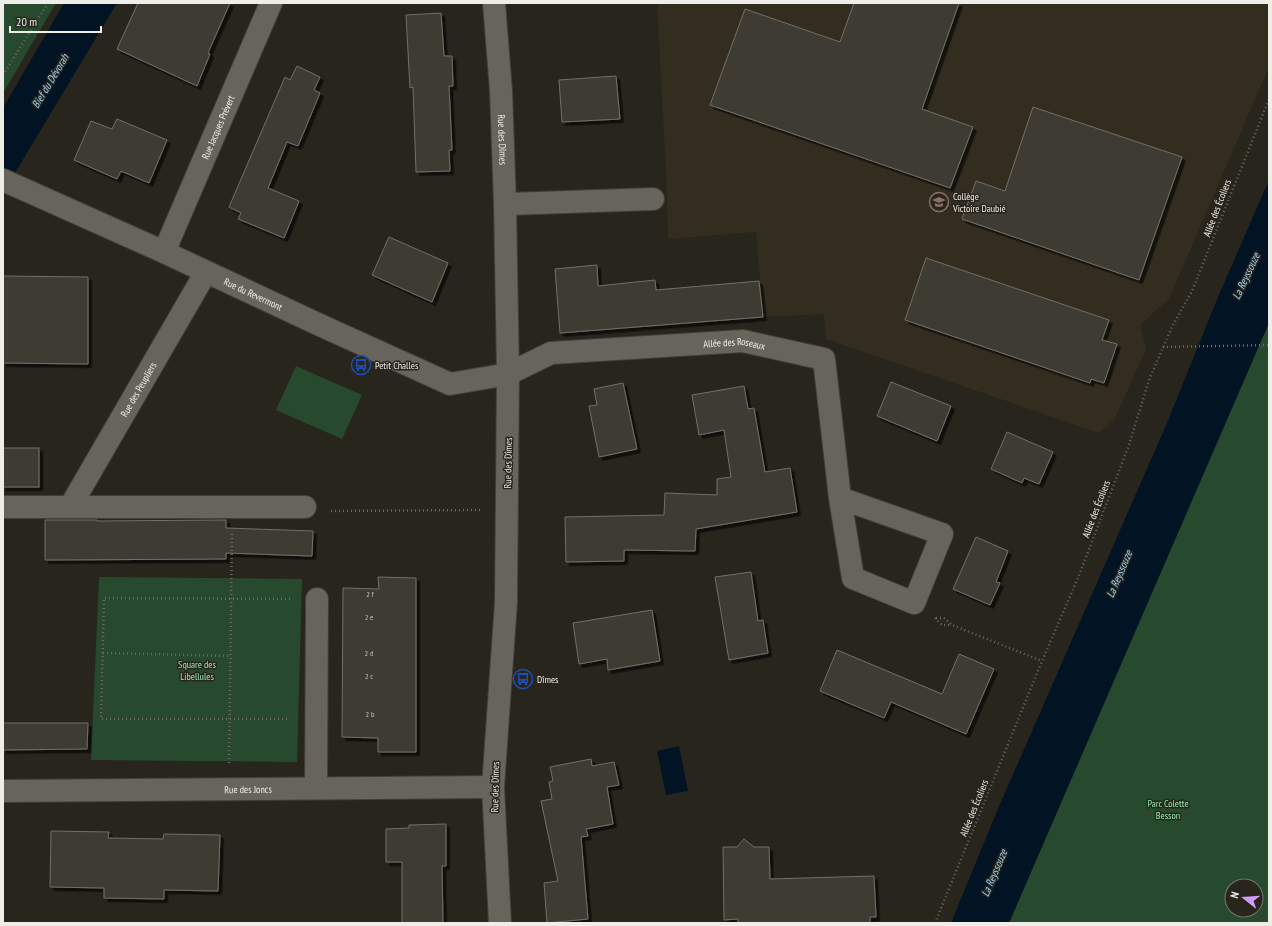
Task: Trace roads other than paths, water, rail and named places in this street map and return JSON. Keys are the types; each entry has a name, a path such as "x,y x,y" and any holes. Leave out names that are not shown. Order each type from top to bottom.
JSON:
{"street":[{"name":"Rue Jacques Prévert","path":"164,252 271,3"},
{"name":"Rue des Dîmes","path":"494,3 501,91 505,204 508,374 506,602 493,787 500,923"},
{"name":"Rue du Revermont","path":"3,180 164,252 450,384 508,374"},
{"path":"505,204 653,199"},
{"name":"Rue des Peupliers","path":"70,507 206,272"},
{"name":"Allée des Roseaux","path":"508,374 550,353 743,341 824,359 840,498 853,578 914,603 942,534 840,498"},
{"path":"3,507 305,507"},
{"path":"316,788 317,599"},
{"name":"Rue des Joncs","path":"3,791 493,787"}],"water":[{"name":"Bief du Dévorah","path":"64,3 117,3 3,193 3,108"},
{"name":"La Reyssouze","path":"1269,180 1269,323 1009,923 951,923 997,811 1167,423 1218,297"},
{"path":"679,746 688,791 666,795 657,751"}],"place":[{"name":"Collège Victoire Daubié","path":"939,202"},
{"name":"Petit Challes","path":"361,365"},
{"name":"Dîmes","path":"523,679"}],"park label":[{"name":"Square des Libellules","path":"197,670"},
{"name":"Parc Colette Besson","path":"1168,808"}]}
